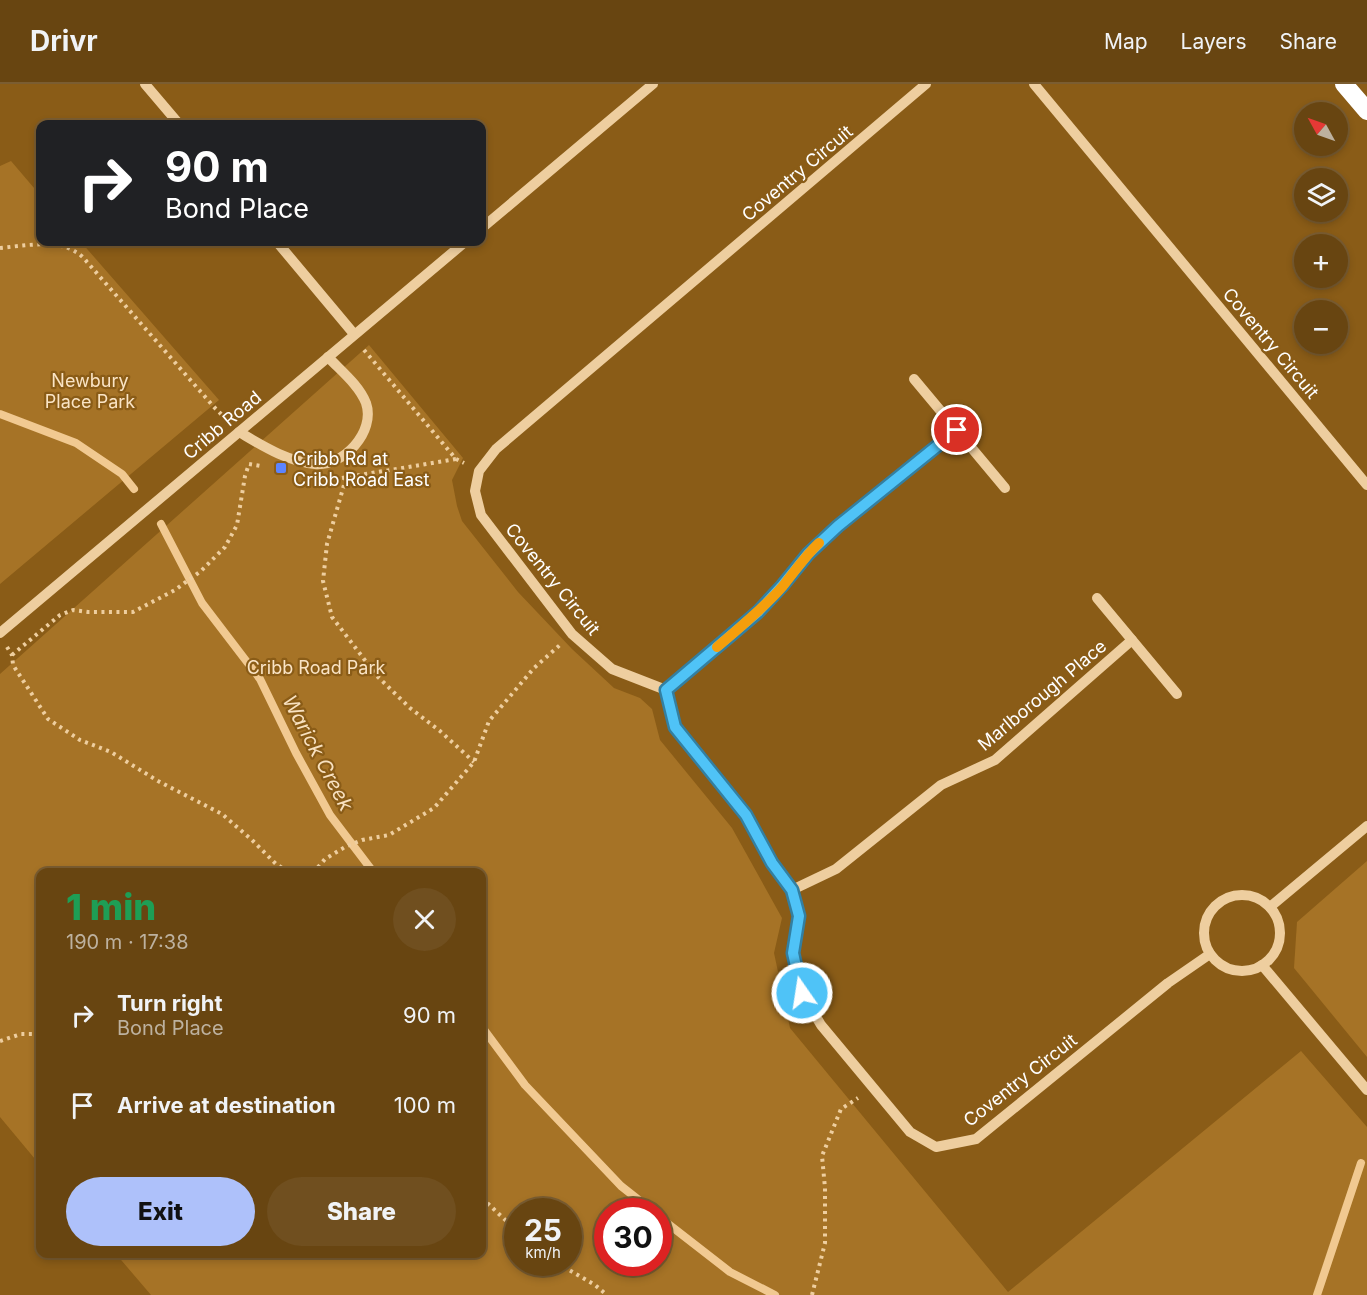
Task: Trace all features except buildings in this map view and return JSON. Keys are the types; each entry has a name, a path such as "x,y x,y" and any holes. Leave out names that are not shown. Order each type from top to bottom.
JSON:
{"highway":[{"path":"1344,84 1367,111"}],"street":[{"path":"144,84 175,120"},
{"path":"486,225 653,84"},
{"name":"Coventry Circuit","path":"926,84 496,449 479,471 475,491 481,515 572,634 612,669 666,690 675,727 746,815 772,863 792,890 799,916 793,953 802,993 821,1024 910,1132 936,1147 976,1139 1168,983 1210,954"},
{"name":"Coventry Circuit","path":"1034,84 1367,485"},
{"path":"280,246 354,334"},
{"name":"Cribb Road","path":"0,633 460,246"},
{"path":"239,432 274,453 306,463 317,465 330,463 347,454 358,442 364,429 367,406 360,391 328,357"},
{"path":"914,379 1005,488"},
{"path":"666,690 758,612 808,554 838,526 957,430"},
{"name":"Marlborough Place","path":"1097,598 1177,694"},
{"name":"Marlborough Place","path":"792,890 836,869 941,785 995,760 1132,640"},
{"path":"1270,907 1367,826"},
{"path":"1245,895 1258,898 1270,907 1278,921 1280,938 1274,953 1262,965 1248,970 1234,970 1220,964 1210,954 1204,941 1204,927 1209,913 1218,903 1231,896 1245,895"},
{"path":"1262,965 1367,1090"}],"path":[{"path":"0,248 36,245"},
{"path":"63,246 76,251 87,262 216,409 239,432"},
{"path":"354,334 364,350 456,459 479,471"},
{"path":"336,479 456,459"},
{"path":"12,655 60,615 74,610 134,612 175,590 201,571 225,547 237,525 249,464 267,467"},
{"path":"346,478 327,544 323,581 332,617 377,676 410,708 474,762"},
{"path":"317,868 325,859 345,847 362,840 389,835 434,808 474,762 489,720 534,668 572,634"},
{"path":"6,646 12,655 13,666 48,719 80,740 111,752 158,781 222,814 282,868"},
{"path":"0,1041 21,1034 36,1035"},
{"path":"812,1294 825,1243 825,1188 822,1156 841,1109 873,1088"},
{"path":"486,1202 504,1219"},
{"path":"579,1276 607,1295"}],"green space":[{"name":"Newbury Place Park","path":"11,161 36,190 36,246 84,246 219,400 0,584 0,166"},
{"name":"Cribb Road Park","path":"369,345 463,458 452,480 462,521 518,592 572,649 614,688 640,698 652,709 660,740 732,828 782,918 774,953 790,1028 1008,1292 1301,1051 1367,1127 1367,1295 151,1295 119,1258 486,1258 486,868 36,868 36,1160 0,1117 0,674"},
{"path":"1367,861 1367,1057 1294,968 1297,922"}],"waterway":[{"name":"Warick Creek","path":"0,414 76,443 122,474 134,489"},
{"name":"Warick Creek","path":"161,524 202,603 260,679 296,753 330,815 370,868"},
{"name":"Warick Creek","path":"486,1032 525,1085 621,1186 636,1198"},
{"name":"Warick Creek","path":"1317,1295 1361,1163"},
{"name":"Warick Creek","path":"672,1227 730,1272 775,1295"}],"slow traffic":[{"path":"717,647 758,612 819,543"}],"place":[{"name":"Cribb Rd at Cribb Road East","path":"281,468"}],"route":[{"path":"802,993 793,953 799,916 792,890 772,863 746,815 675,727 666,690 758,612 808,554 838,526 957,430"}]}
